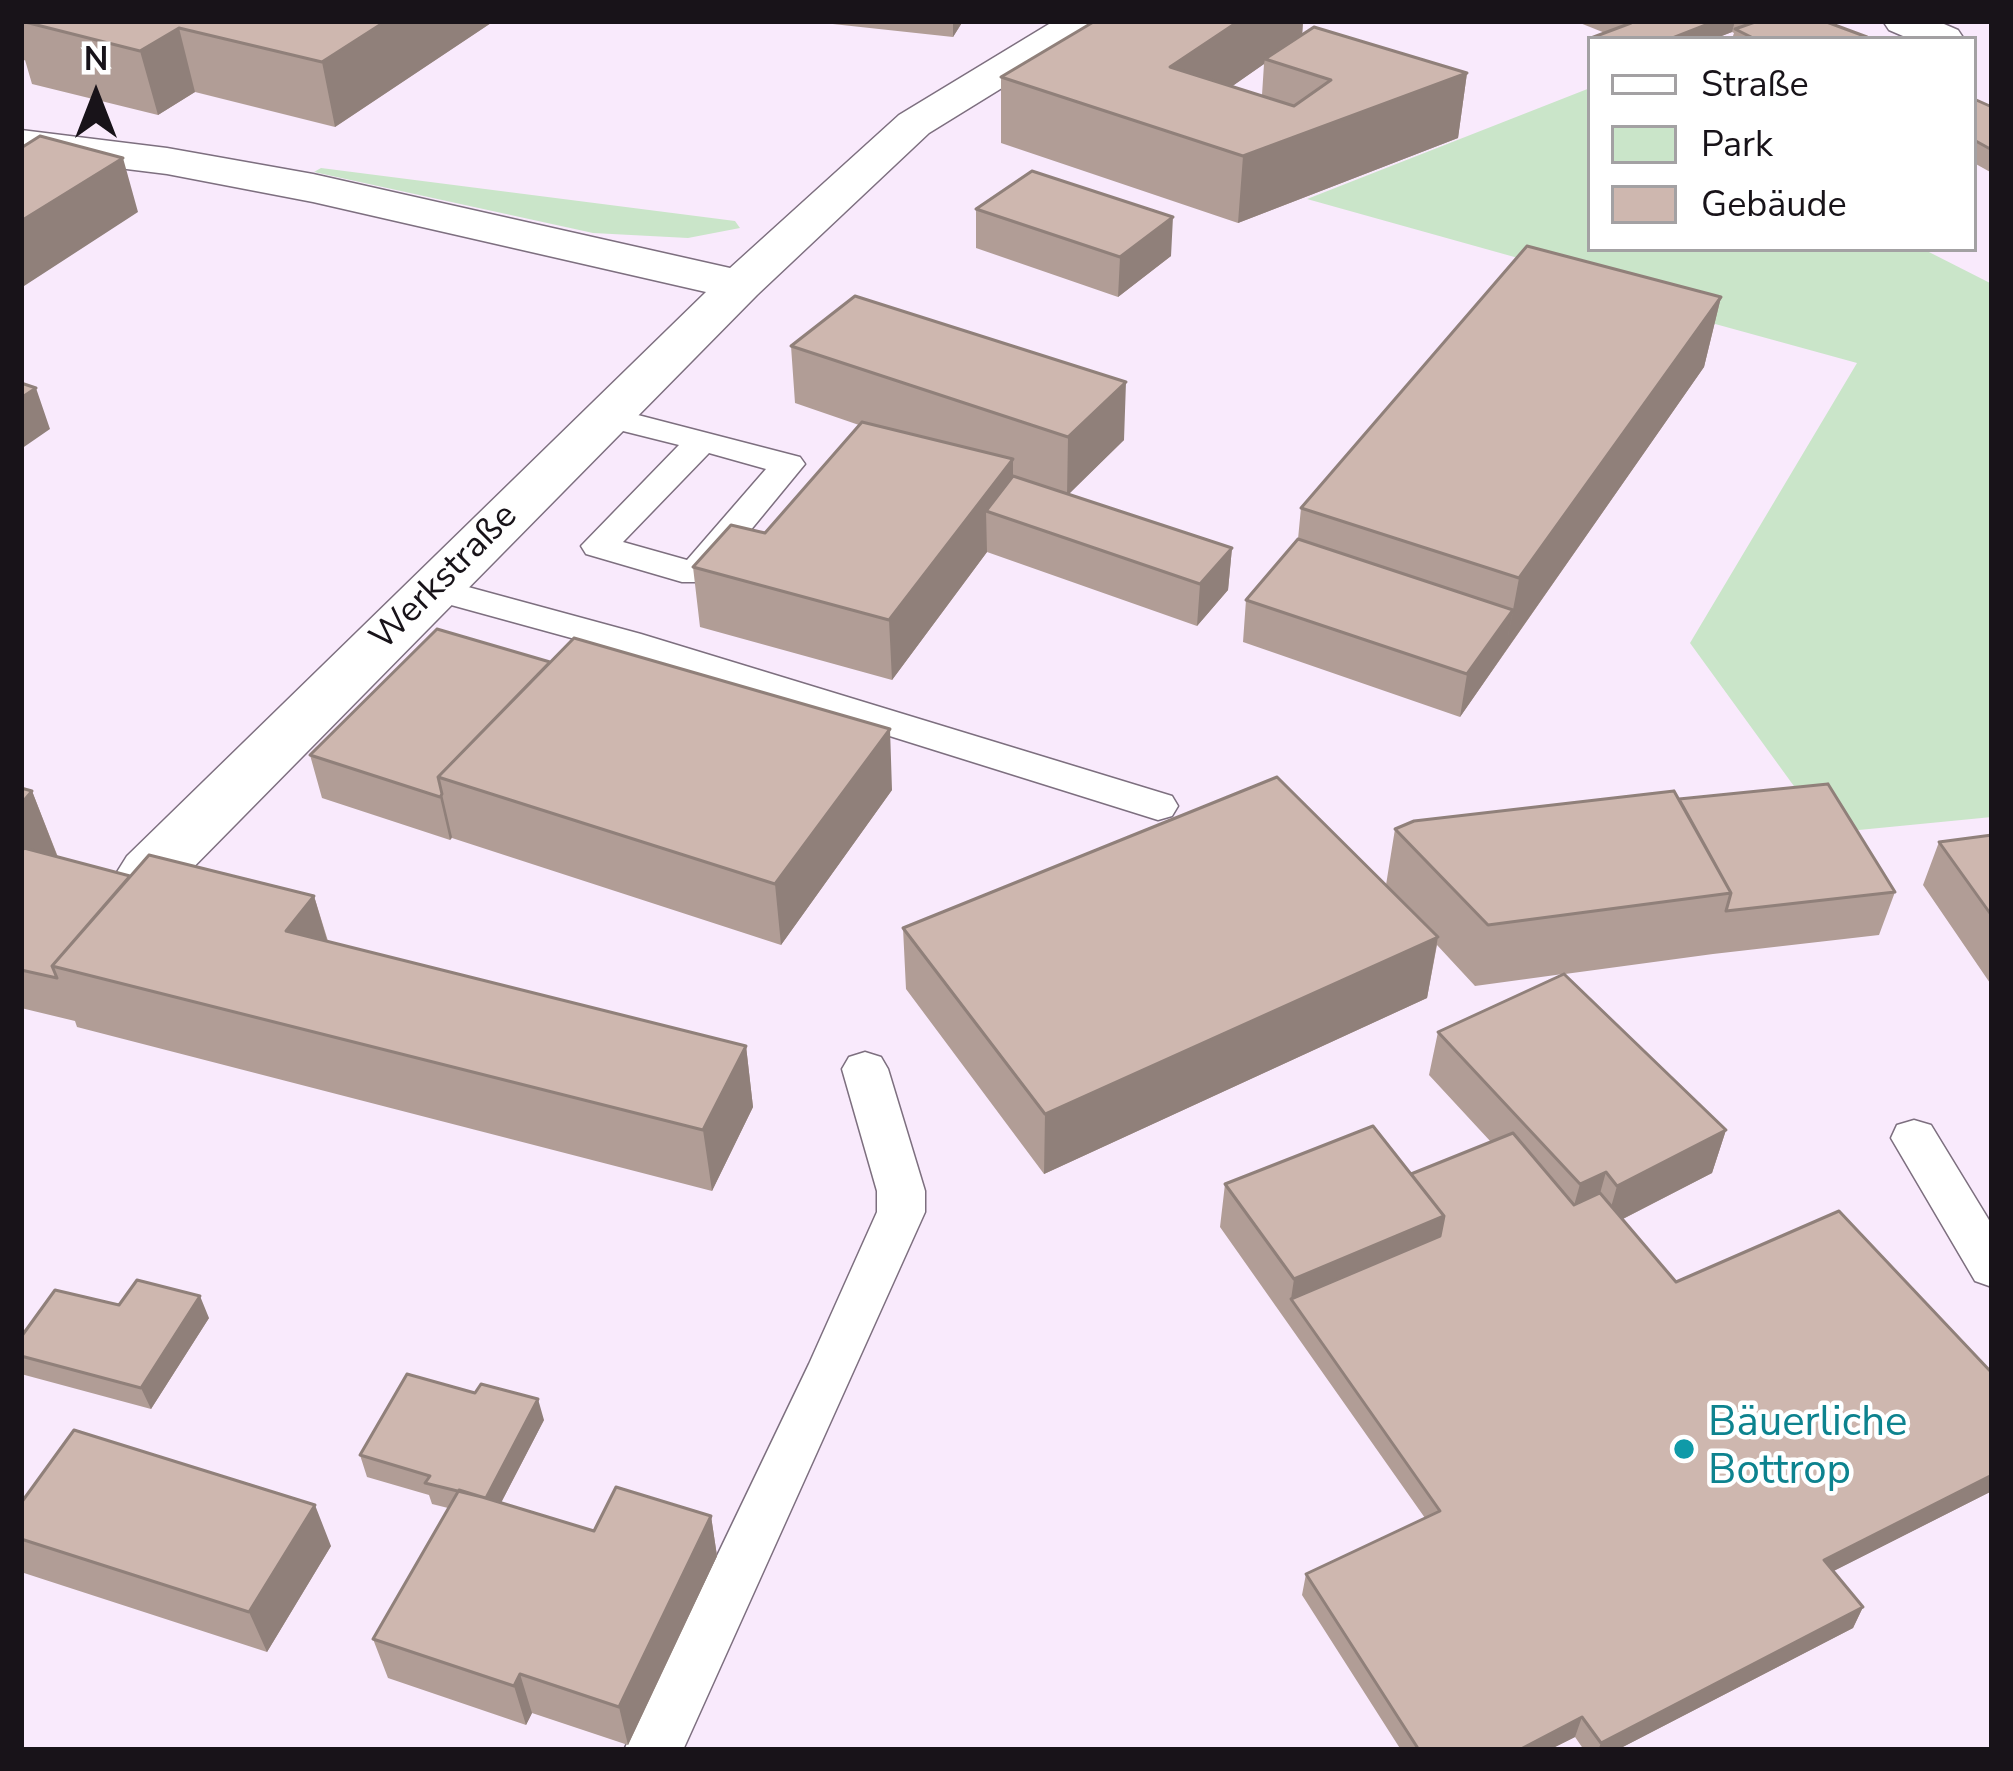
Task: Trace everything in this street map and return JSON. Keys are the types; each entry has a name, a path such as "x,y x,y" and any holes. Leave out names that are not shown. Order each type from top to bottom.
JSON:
{"street":[{"name":"Werkstraße","path":"150,872 740,285 914,124 1082,21"},
{"path":"1904,21 1937,36"},
{"path":"21,143 167,161 313,188 740,285"}],"lane":[{"path":"607,417 702,441 788,464 695,574 599,546 702,441"},
{"path":"435,589 628,642 1158,806"},
{"path":"653,1750 835,1364 901,1212 901,1191 865,1069"},
{"path":"1914,1138 1992,1267"}],"green space":[{"path":"1587,89 1587,252 1929,252 1992,284 1992,817 1828,833 1690,643 1857,363 1508,267 1518,258 1307,199"},
{"path":"321,168 735,221 740,228 688,238 593,233 314,172"}],"building":[{"path":"21,21 386,21 322,62 179,28 140,51"},
{"path":"1095,21 1239,21 1170,67 1294,106 1331,80 1265,59 1314,27 1467,73 1243,156 1001,77"},
{"path":"1627,21 1716,21 1678,36 1596,36 1631,23"},
{"path":"1824,21 1864,36 1749,36 1735,29 1755,22"},
{"path":"1977,100 1992,107 1992,150 1977,142"},
{"path":"40,136 123,158 21,221 21,148"},
{"path":"1032,171 1173,217 1120,257 976,209"},
{"path":"1527,246 1721,297 1519,578 1301,508"},
{"path":"855,296 1126,382 1068,437 791,346"},
{"path":"21,383 36,388 21,398"},
{"path":"862,422 1013,459 889,620 693,567 731,525 765,533"},
{"path":"1013,476 1232,548 1200,584 986,511"},
{"path":"1298,539 1513,610 1467,674 1246,600"},
{"path":"437,629 550,662 438,777 440,797 310,755"},
{"path":"574,638 890,729 775,884 438,777"},
{"path":"1277,777 1438,937 1045,1114 903,928"},
{"path":"1828,784 1895,892 1726,911 1731,893 1679,799"},
{"path":"1674,791 1731,893 1488,925 1395,829 1414,821"},
{"path":"1992,835 1992,916 1939,842"},
{"path":"24,848 130,876 52,966 57,978 21,970"},
{"path":"149,855 314,896 286,931 746,1046 703,1130 52,966"},
{"path":"1564,974 1726,1130 1617,1186 1606,1172 1580,1184 1438,1032"},
{"path":"1373,1126 1444,1216 1294,1279 1225,1184"},
{"name":"Bäuerliche Bottrop","path":"1513,1133 1574,1205 1600,1193 1676,1282 1839,1211 1992,1373 1992,1475 1824,1560 1863,1607 1601,1743 1582,1717 1519,1750 1419,1750 1306,1574 1440,1511 1291,1299 1440,1236 1444,1216 1411,1174"},
{"path":"137,1280 200,1296 141,1388 21,1356 21,1337 55,1290 119,1305"},
{"path":"407,1374 475,1393 481,1384 538,1399 486,1498 425,1483 430,1476 360,1455"},
{"path":"74,1430 315,1505 249,1612 21,1539 21,1503"},
{"path":"616,1487 711,1516 619,1707 520,1674 514,1686 373,1639 459,1490 594,1531"}],"place":[{"name":"Bäuerliche Bottrop","path":"1684,1449"}]}
